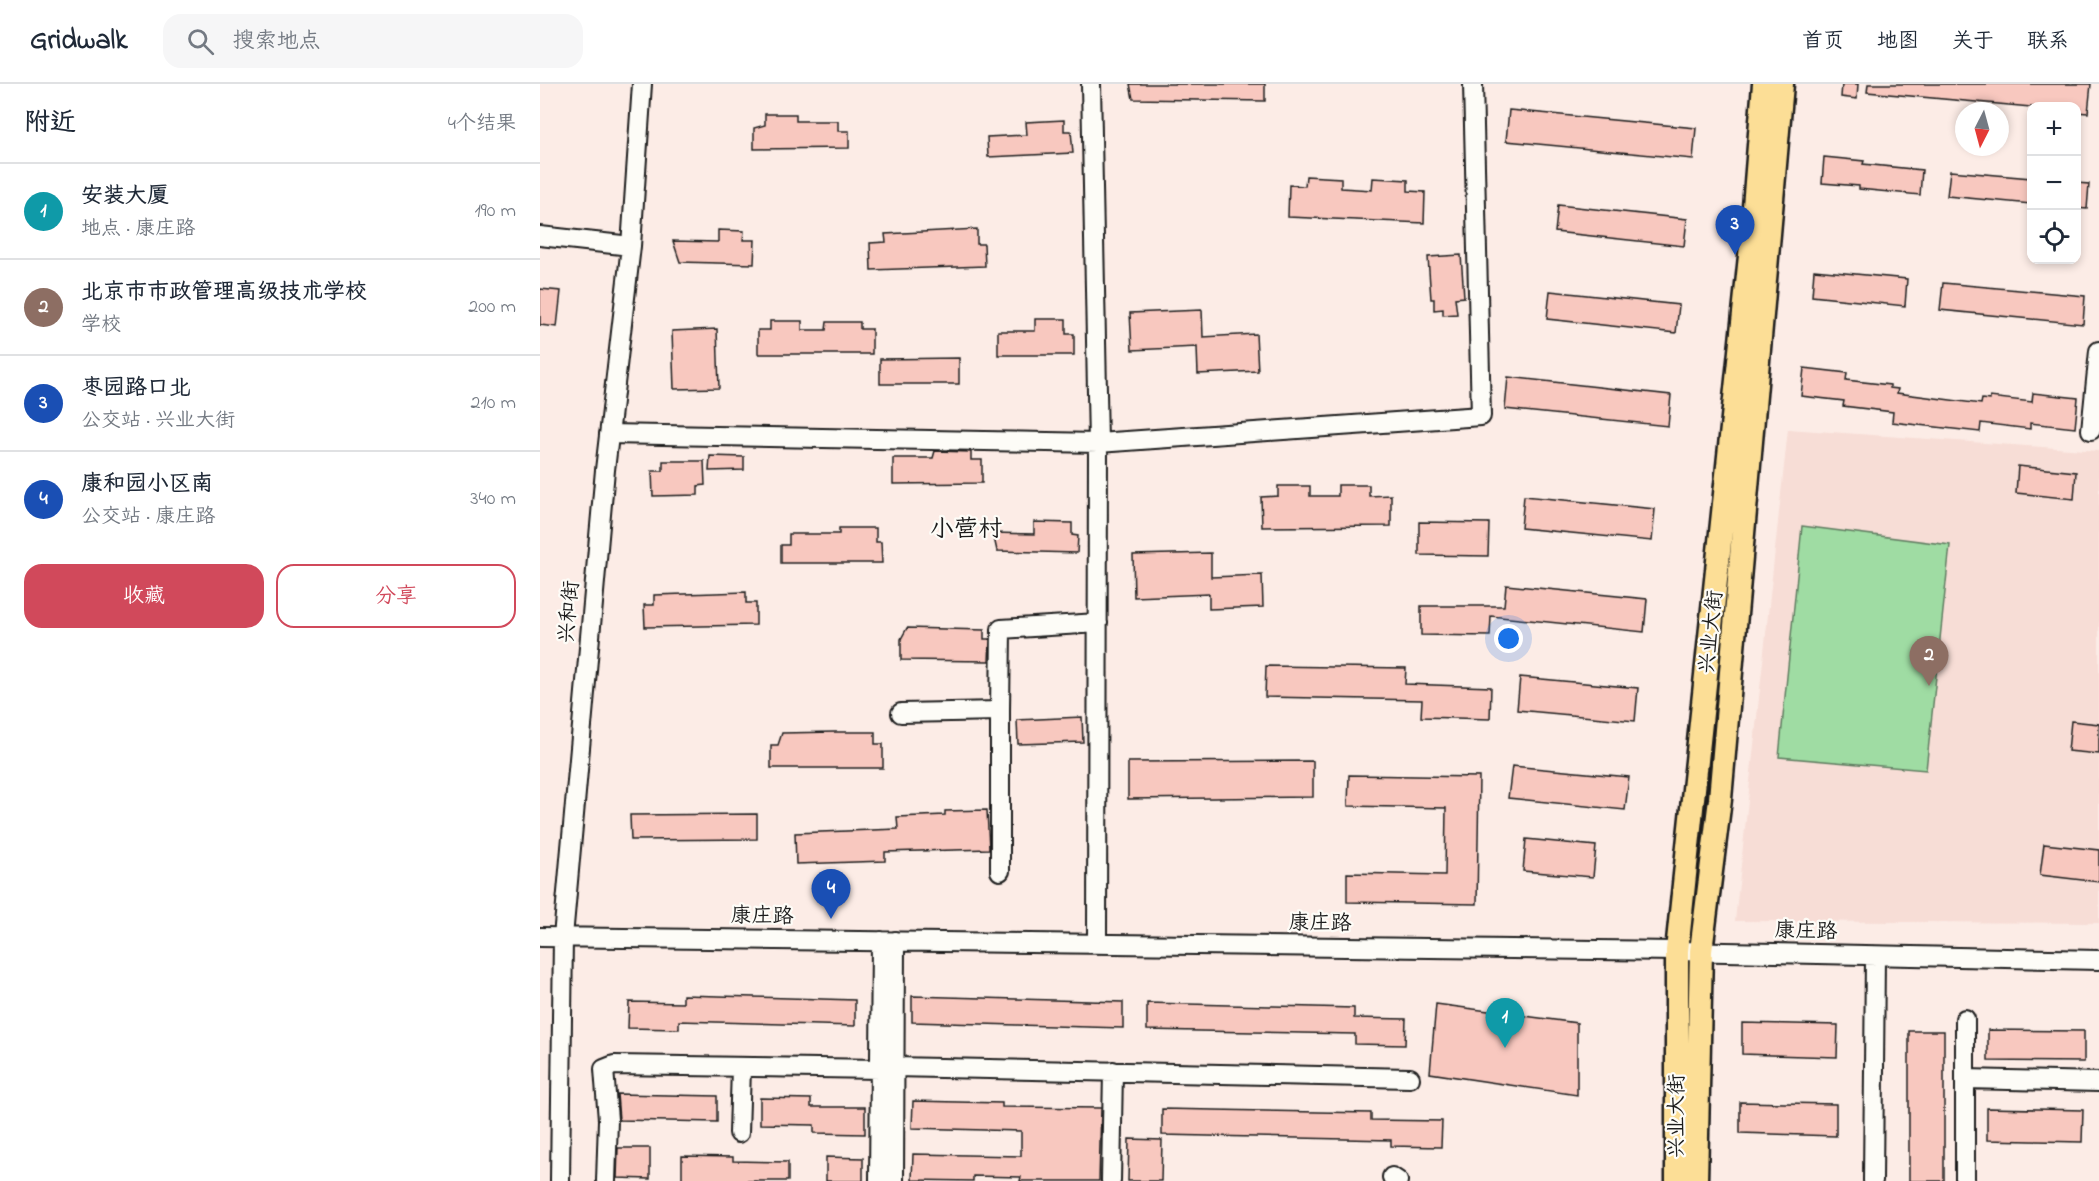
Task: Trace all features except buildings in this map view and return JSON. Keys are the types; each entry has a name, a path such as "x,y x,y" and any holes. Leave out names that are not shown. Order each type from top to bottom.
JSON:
{"main road":[{"name":"兴业大街","path":"1677,1181 1677,951 1744,315 1764,84"},
{"name":"兴业大街","path":"1696,1181 1701,951 1720,799 1782,84"}],"street":[{"name":"兴和街","path":"560,1181 563,937 609,434 631,246 642,84"},
{"path":"1091,84 1098,443 1097,945"},
{"path":"609,434 1098,443 1481,416 1473,84"},
{"path":"540,236 631,246"},
{"path":"2091,430 2099,351"},
{"path":"1000,871 1000,629 1098,623"},
{"path":"901,713 1000,711"},
{"name":"康庄路","path":"540,937 1701,951 2099,960"},
{"path":"888,941 887,1095 894,1181"},
{"path":"1874,1181 1875,956"},
{"path":"1965,1018 1965,1181"},
{"path":"606,1181 608,1120 604,1069 614,1065 1113,1071 1410,1078"},
{"path":"739,1133 741,1068"},
{"path":"1111,1181 1113,1071"},
{"path":"1965,1079 2099,1082"},
{"path":"879,1181 887,1095"}],"shaded area":[{"path":"1788,429 2099,451 2099,923 1735,921"}],"green space":[{"path":"1802,526 1950,545 1926,770 1779,757"}],"place":[{"name":"枣园路口北","path":"1735,255"},
{"name":"北京市市政管理高级技术学校","path":"1929,686"},
{"name":"康和园小区南","path":"831,919"},
{"name":"安装大厦","path":"1505,1048"}],"district":[{"name":"小营村","path":"966,530"}]}
